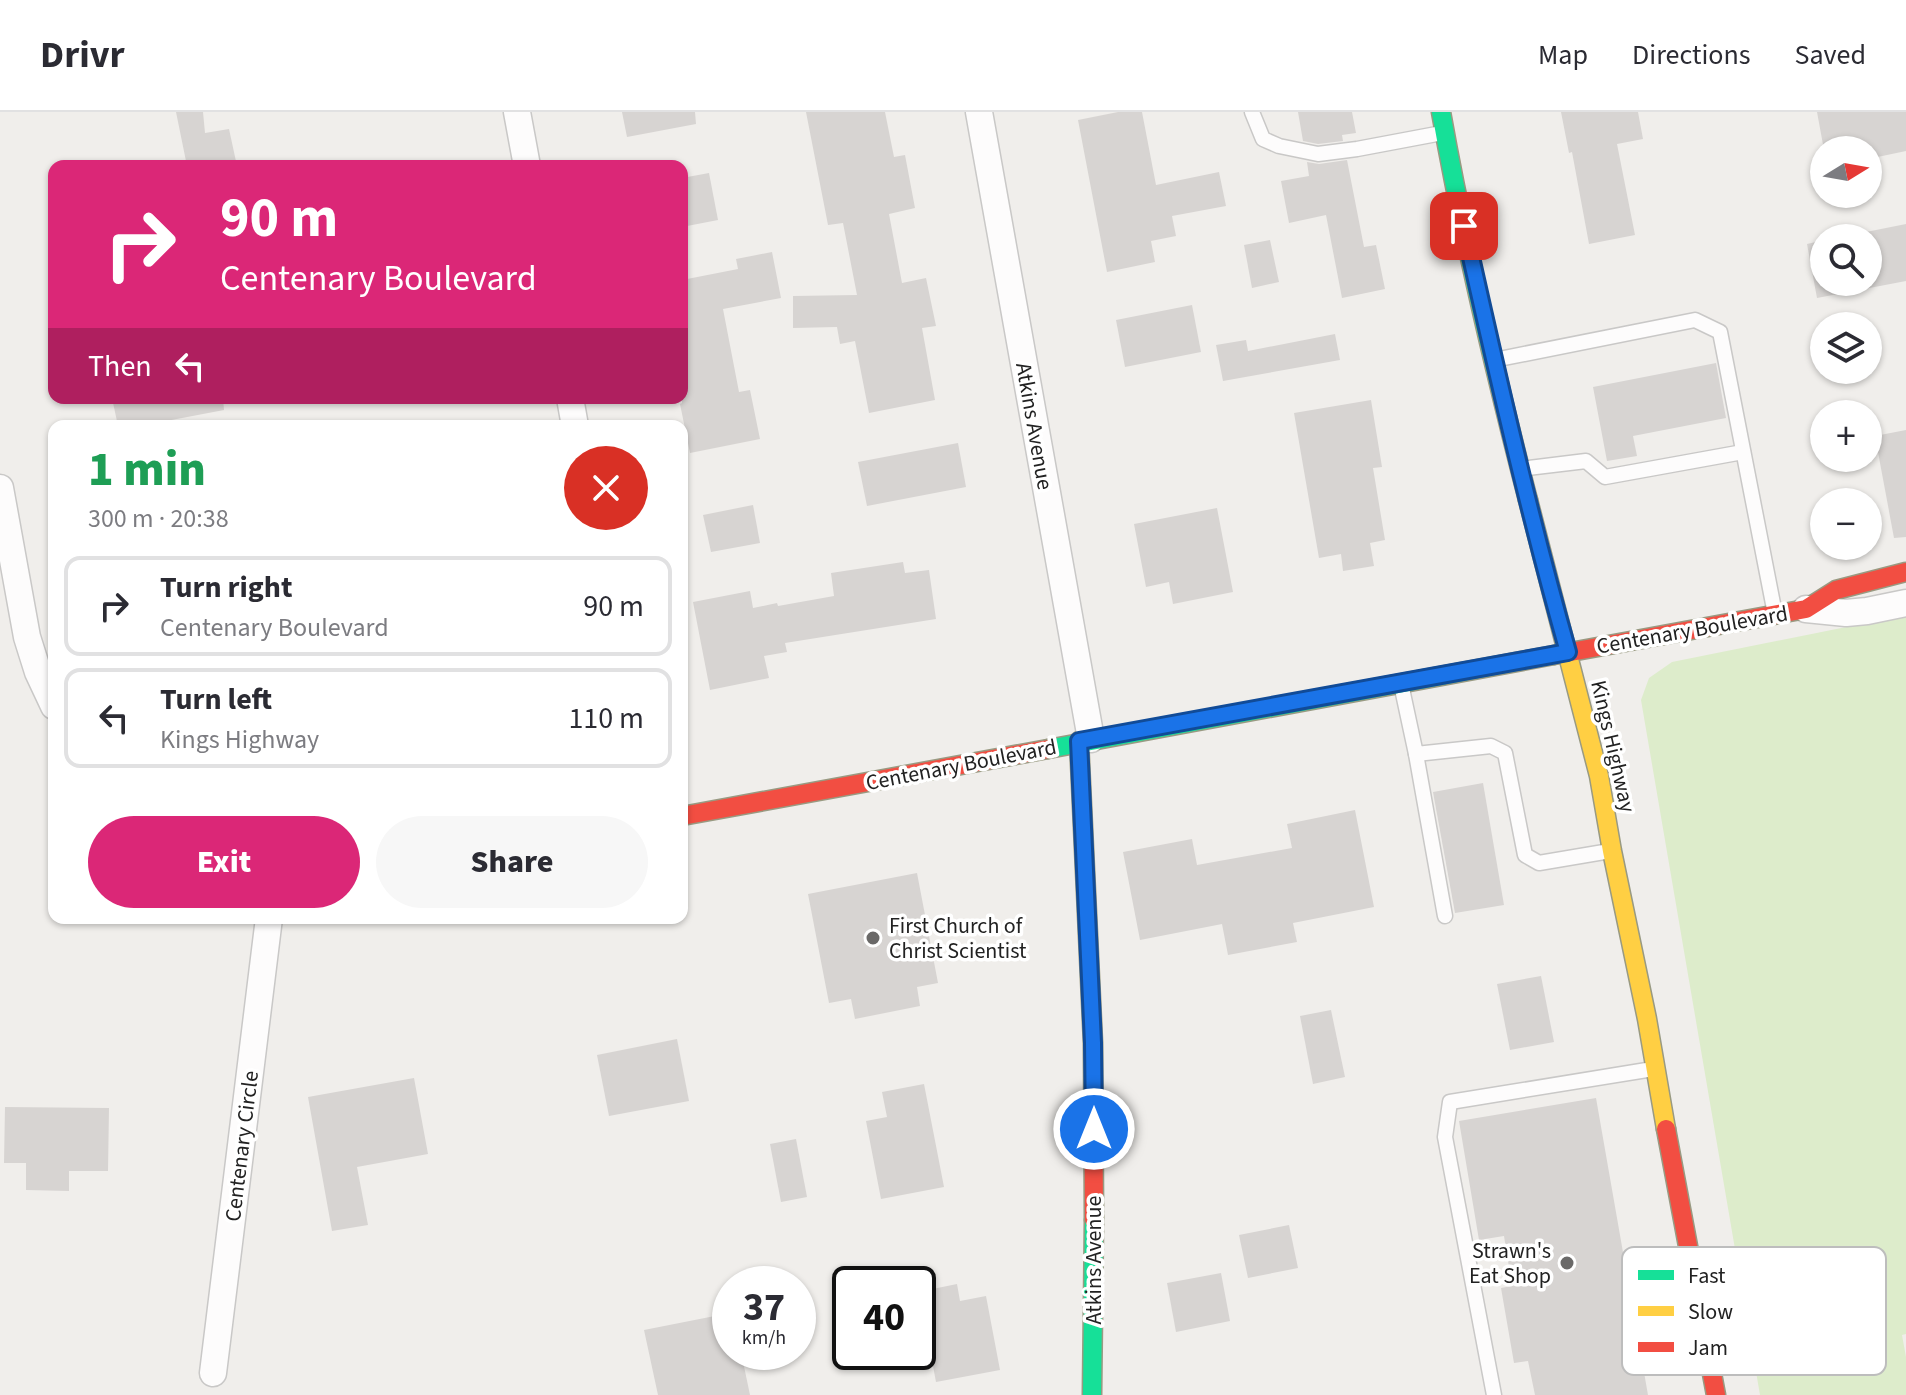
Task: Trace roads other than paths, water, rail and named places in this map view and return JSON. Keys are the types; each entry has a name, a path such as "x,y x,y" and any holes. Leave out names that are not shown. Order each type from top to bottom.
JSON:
{"street":[{"path":"517,112 526,160"},
{"name":"Atkins Avenue","path":"979,112 1085,740 1093,1043 1092,1395"},
{"name":"Kings Highway","path":"1441,112 1494,361 1599,776 1687,1247"},
{"path":"0,488 27,637 48,693"},
{"name":"Centenary Boulevard","path":"1806,609 1836,590 1906,572"},
{"name":"Centenary Boulevard","path":"688,815 1775,614 1806,609 1846,613 1906,603"},
{"name":"Centenary Circle","path":"213,1373 268,924"},
{"name":"Kings Highway","path":"1712,1375 1716,1395"}],"lane":[{"path":"1252,112 1263,139 1279,146 1318,154 1445,133"},
{"path":"1494,361 1695,320 1720,332 1775,614"},
{"path":"1520,469 1586,461 1605,477 1743,452"},
{"path":"1401,683 1445,916"},
{"path":"1416,754 1491,746 1505,753 1525,855 1539,863 1612,851"},
{"path":"1494,1395 1445,1137 1450,1102 1655,1068"}],"place":[{"name":"First Church of Christ Scientist","path":"873,938"},
{"name":"Strawn's Eat Shop","path":"1567,1263"}]}
